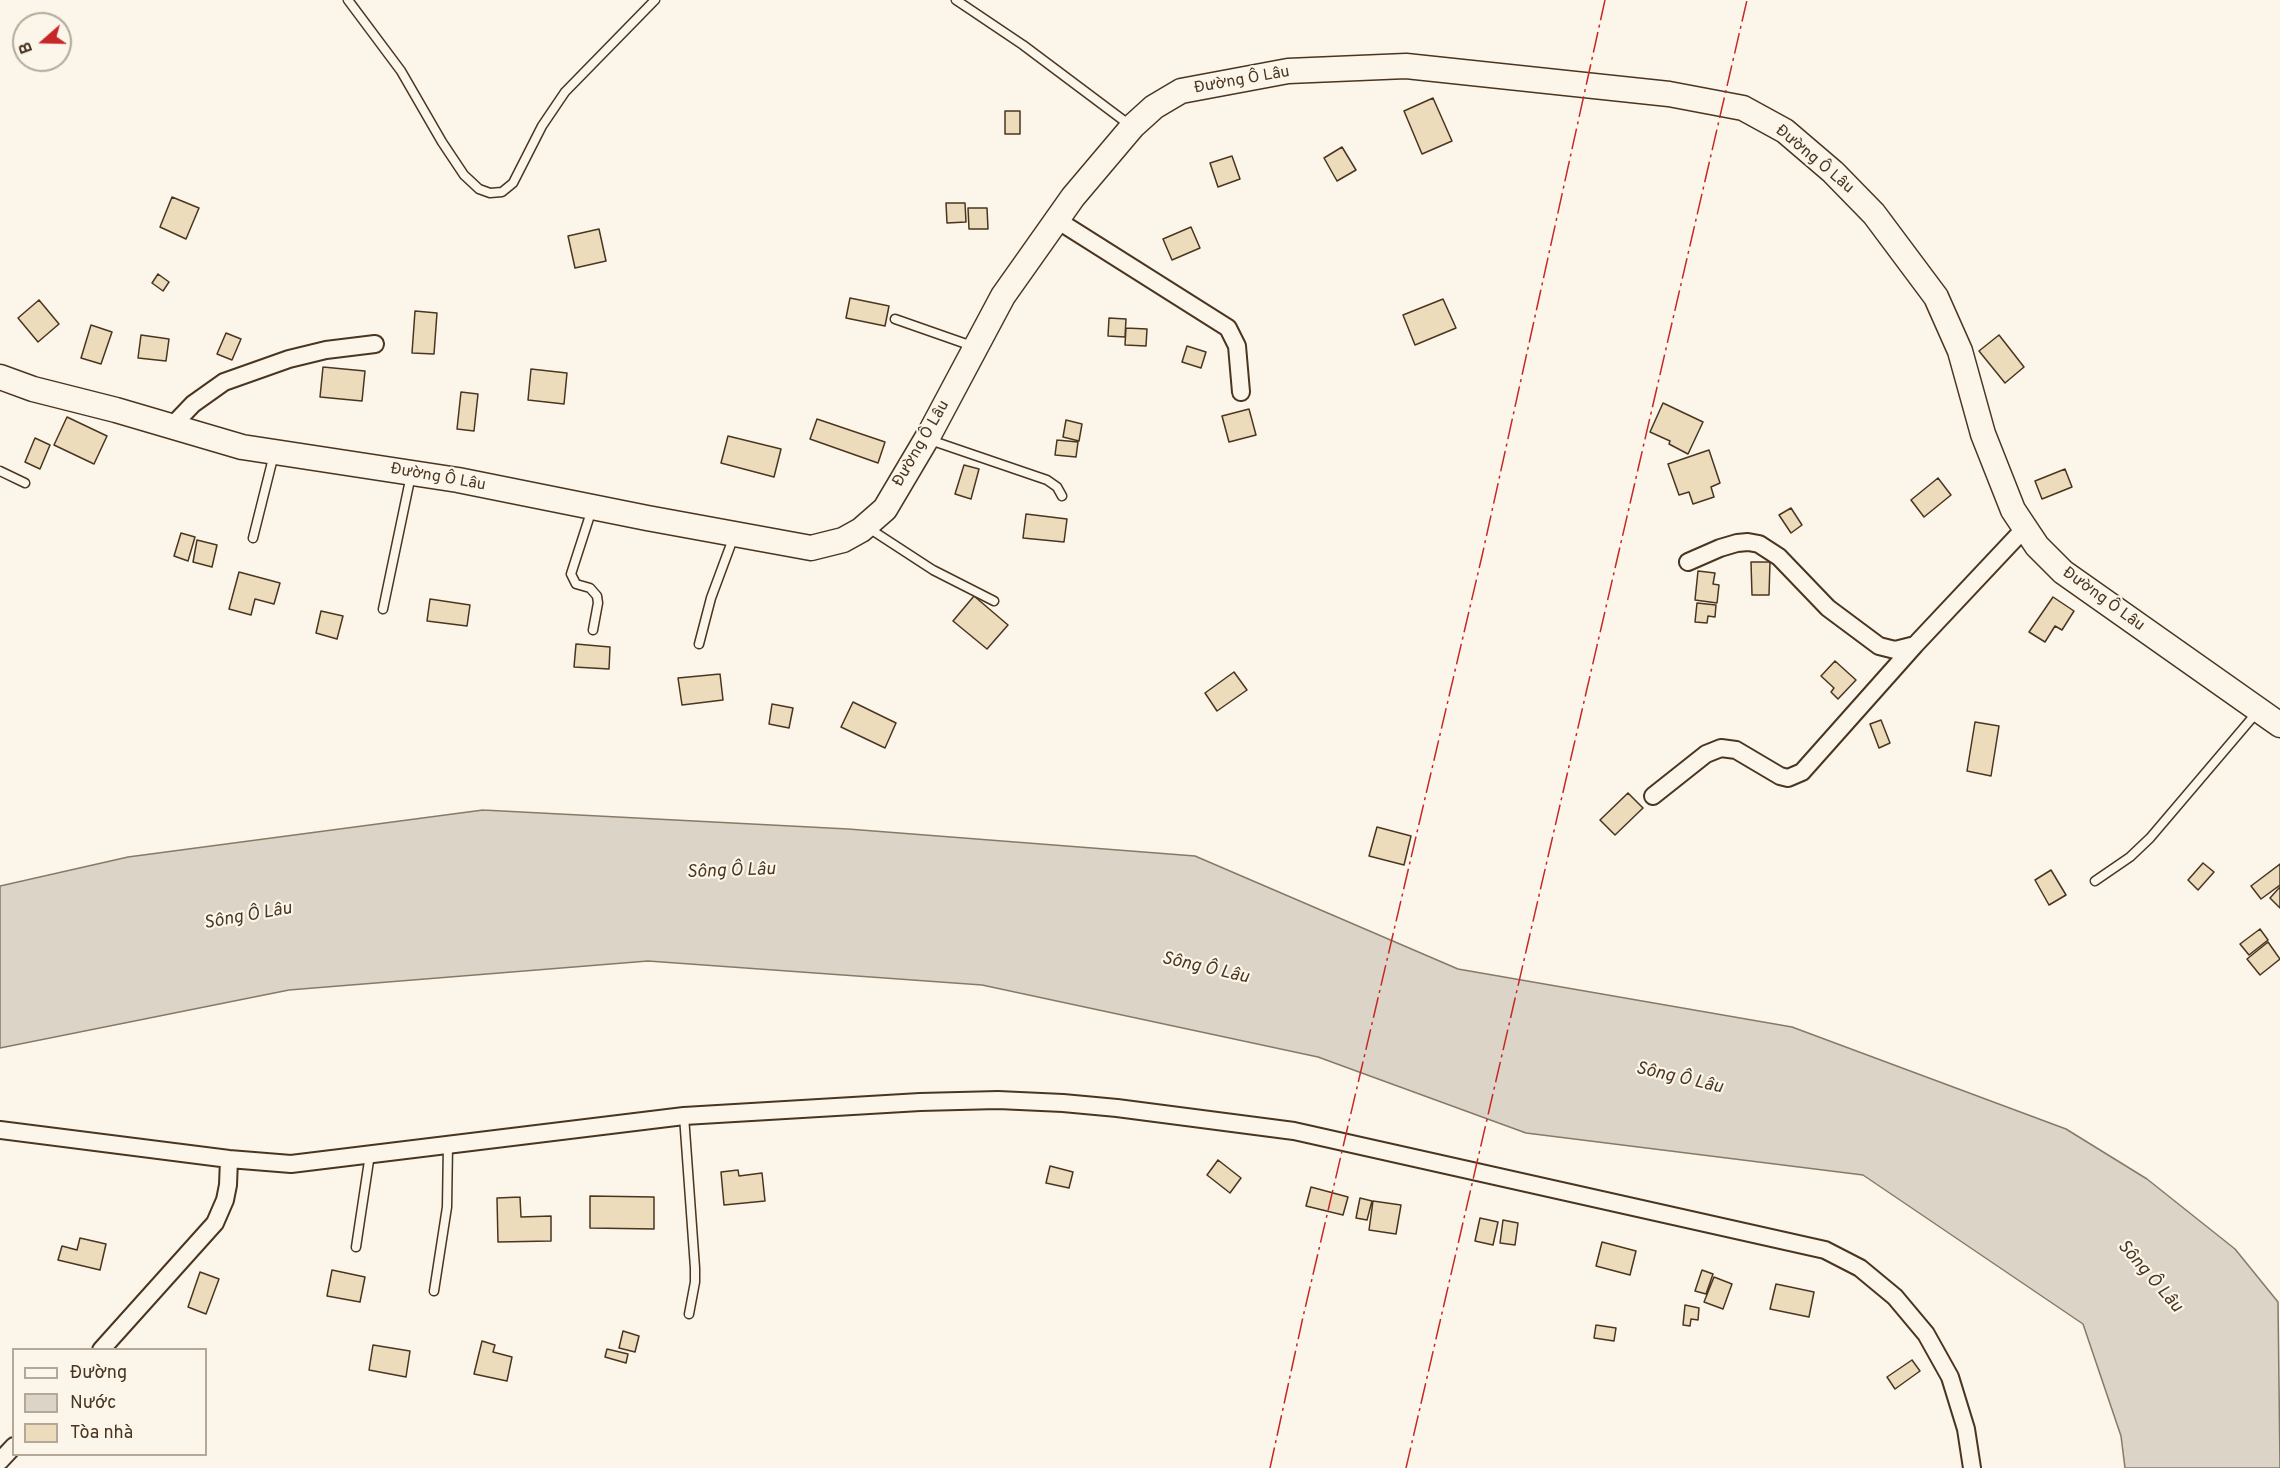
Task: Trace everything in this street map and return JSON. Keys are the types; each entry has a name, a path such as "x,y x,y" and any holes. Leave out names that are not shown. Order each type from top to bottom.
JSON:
{"main road":[{"name":"Đường Ô Lâu","path":"0,377 33,389 242,447 411,473 811,548 843,540 866,526 885,509 926,439 1003,296 1073,197 1133,126 1154,106 1181,92 1288,71 1406,66 1669,94 1743,108 1785,131 1833,172 1874,214 1936,297 1960,351 1983,434 2013,510 2037,546 2063,572 2280,724"}],"street":[{"path":"1057,220 1228,328 1237,346 1241,392"},
{"path":"172,426 193,404 224,382 289,358 326,350 375,344"},
{"path":"1653,796 1706,754 1721,748 1736,750 1780,776 1788,778 1803,772 1915,645 2025,528"},
{"path":"1688,562 1737,543 1759,544 1779,557 1828,608 1879,646 1895,650 1915,645"},
{"path":"0,1130 229,1159 291,1164 684,1116 920,1102 987,1100 1063,1102 1294,1131 1825,1250 1860,1269 1895,1297 1926,1334 1950,1377 1966,1429 1972,1468"},
{"path":"103,1348 215,1223 225,1200 229,1159"},
{"path":"0,1461 12,1448"}],"lane":[{"path":"348,0 401,71 464,175 479,189 490,193 502,192 513,183 542,126 565,92 655,0"},
{"path":"956,0 1023,45 1133,126"},
{"path":"896,320 975,348"},
{"path":"926,439 1047,480 1057,487 1062,496"},
{"path":"253,538 274,452"},
{"path":"0,471 25,483"},
{"path":"383,609 411,473"},
{"path":"592,507 571,574 576,584 590,588 597,596 598,603 593,630"},
{"path":"866,526 933,570 993,600"},
{"path":"699,644 711,597 734,534"},
{"path":"2095,881 2130,857 2150,838 2259,710"},
{"path":"684,1116 695,1268 695,1282 688,1314"},
{"path":"434,1291 447,1207 448,1145"},
{"path":"356,1248 370,1154"}],"water":[{"name":"Sông Ô Lâu","path":"483,810 848,829 1195,856 1458,969 1792,1027 2066,1129 2147,1179 2235,1249 2278,1302 2280,1468 2125,1468 2121,1436 2083,1324 1863,1175 1526,1133 1318,1057 982,985 648,961 289,990 0,1048 0,886 128,857"}],"building":[{"path":"1433,98 1452,141 1422,154 1404,111"},
{"path":"1005,111 1020,111 1020,134 1005,134"},
{"path":"1342,147 1356,170 1337,181 1324,158"},
{"path":"1232,156 1240,179 1218,187 1210,163"},
{"path":"172,197 199,208 186,239 160,227"},
{"path":"946,203 965,203 966,222 947,223"},
{"path":"968,208 987,208 988,229 969,229"},
{"path":"1191,227 1200,248 1172,260 1163,239"},
{"path":"599,229 606,261 575,268 568,236"},
{"path":"158,274 169,282 163,291 152,283"},
{"path":"850,298 889,306 885,326 846,318"},
{"path":"1443,299 1456,328 1415,345 1403,315"},
{"path":"39,300 59,324 38,342 18,318"},
{"path":"415,311 437,313 434,354 412,353"},
{"path":"1109,318 1126,319 1125,337 1108,336"},
{"path":"91,325 112,332 101,364 81,358"},
{"path":"1126,328 1147,329 1146,346 1125,345"},
{"path":"226,333 241,339 232,360 217,354"},
{"path":"141,335 169,339 166,361 138,358"},
{"path":"1999,335 2024,367 2005,383 1979,351"},
{"path":"1187,346 1206,352 1201,368 1182,362"},
{"path":"323,367 365,371 362,401 320,397"},
{"path":"531,369 567,373 564,404 528,400"},
{"path":"461,392 478,394 474,431 457,429"},
{"path":"1663,403 1703,422 1688,454 1669,444 1670,441 1650,432"},
{"path":"1249,409 1256,435 1229,442 1222,416"},
{"path":"67,417 107,436 94,464 54,445"},
{"path":"817,419 885,442 878,463 810,439"},
{"path":"1066,420 1082,424 1079,441 1063,437"},
{"path":"728,436 781,449 774,477 721,463"},
{"path":"35,438 50,445 40,469 25,462"},
{"path":"1057,440 1078,442 1076,457 1055,455"},
{"path":"1709,450 1720,483 1711,487 1714,497 1693,504 1689,492 1679,495 1668,464"},
{"path":"964,465 979,469 971,499 955,494"},
{"path":"2065,469 2072,487 2042,499 2035,481"},
{"path":"1938,478 1951,495 1924,517 1911,500"},
{"path":"1791,508 1802,525 1791,533 1779,515"},
{"path":"1026,514 1067,519 1064,542 1023,538"},
{"path":"181,533 195,537 188,561 174,556"},
{"path":"197,540 217,545 212,567 193,562"},
{"path":"1751,562 1770,562 1769,595 1752,595"},
{"path":"1698,571 1715,573 1713,584 1719,585 1717,603 1695,600"},
{"path":"239,572 280,583 274,604 255,599 251,615 229,609"},
{"path":"974,596 1008,625 987,649 953,621"},
{"path":"2053,597 2074,611 2062,630 2055,626 2045,642 2029,632"},
{"path":"430,599 470,605 467,626 427,621"},
{"path":"1697,603 1716,605 1715,617 1708,616 1707,623 1695,622"},
{"path":"321,611 343,616 337,639 316,633"},
{"path":"576,644 610,647 609,669 574,667"},
{"path":"1835,661 1856,680 1838,699 1831,692 1834,688 1821,676"},
{"path":"1234,672 1247,690 1217,711 1205,693"},
{"path":"720,674 723,700 682,705 678,678"},
{"path":"853,702 896,723 885,748 841,727"},
{"path":"772,704 793,708 789,728 769,724"},
{"path":"1881,720 1890,743 1879,748 1870,724"},
{"path":"1975,722 1999,726 1991,776 1967,771"},
{"path":"1628,793 1643,808 1615,835 1600,820"},
{"path":"1377,827 1411,836 1404,865 1369,856"},
{"path":"2203,863 2214,872 2198,890 2188,880"},
{"path":"2280,864 2280,885 2261,899 2251,886"},
{"path":"2051,870 2066,895 2049,905 2035,880"},
{"path":"2280,887 2280,908 2270,898"},
{"path":"2260,929 2268,940 2249,955 2240,944"},
{"path":"2268,942 2280,959 2260,975 2247,959"},
{"path":"1218,1160 1241,1178 1230,1193 1207,1175"},
{"path":"1050,1166 1073,1172 1069,1188 1046,1183"},
{"path":"738,1170 739,1176 762,1173 765,1201 724,1205 721,1172"},
{"path":"1311,1187 1348,1197 1343,1215 1306,1206"},
{"path":"590,1196 654,1197 654,1229 590,1228"},
{"path":"520,1197 521,1217 551,1216 551,1241 498,1242 497,1198"},
{"path":"1360,1198 1372,1201 1367,1220 1356,1218"},
{"path":"1373,1201 1401,1205 1396,1234 1369,1230"},
{"path":"1480,1218 1498,1222 1493,1245 1475,1241"},
{"path":"1503,1220 1518,1223 1515,1245 1500,1243"},
{"path":"80,1238 106,1244 100,1270 58,1260 62,1246 77,1250"},
{"path":"1602,1242 1636,1251 1630,1275 1596,1266"},
{"path":"332,1270 365,1277 360,1302 327,1296"},
{"path":"1702,1270 1713,1274 1706,1294 1695,1291"},
{"path":"200,1272 219,1279 206,1314 188,1307"},
{"path":"1714,1277 1732,1284 1723,1309 1704,1302"},
{"path":"1776,1284 1814,1292 1809,1317 1770,1309"},
{"path":"1685,1305 1699,1308 1698,1320 1691,1319 1690,1326 1683,1325"},
{"path":"1596,1325 1616,1328 1614,1341 1594,1338"},
{"path":"623,1331 639,1336 635,1352 619,1348"},
{"path":"482,1341 495,1345 493,1352 512,1357 507,1381 474,1374"},
{"path":"373,1345 410,1351 406,1377 369,1370"},
{"path":"607,1349 628,1354 626,1363 605,1357"},
{"path":"1912,1360 1920,1371 1895,1389 1887,1377"}],"power":[{"path":"1270,1468 1303,1317 1482,556 1605,0"},
{"path":"1406,1468 1747,0"}]}
